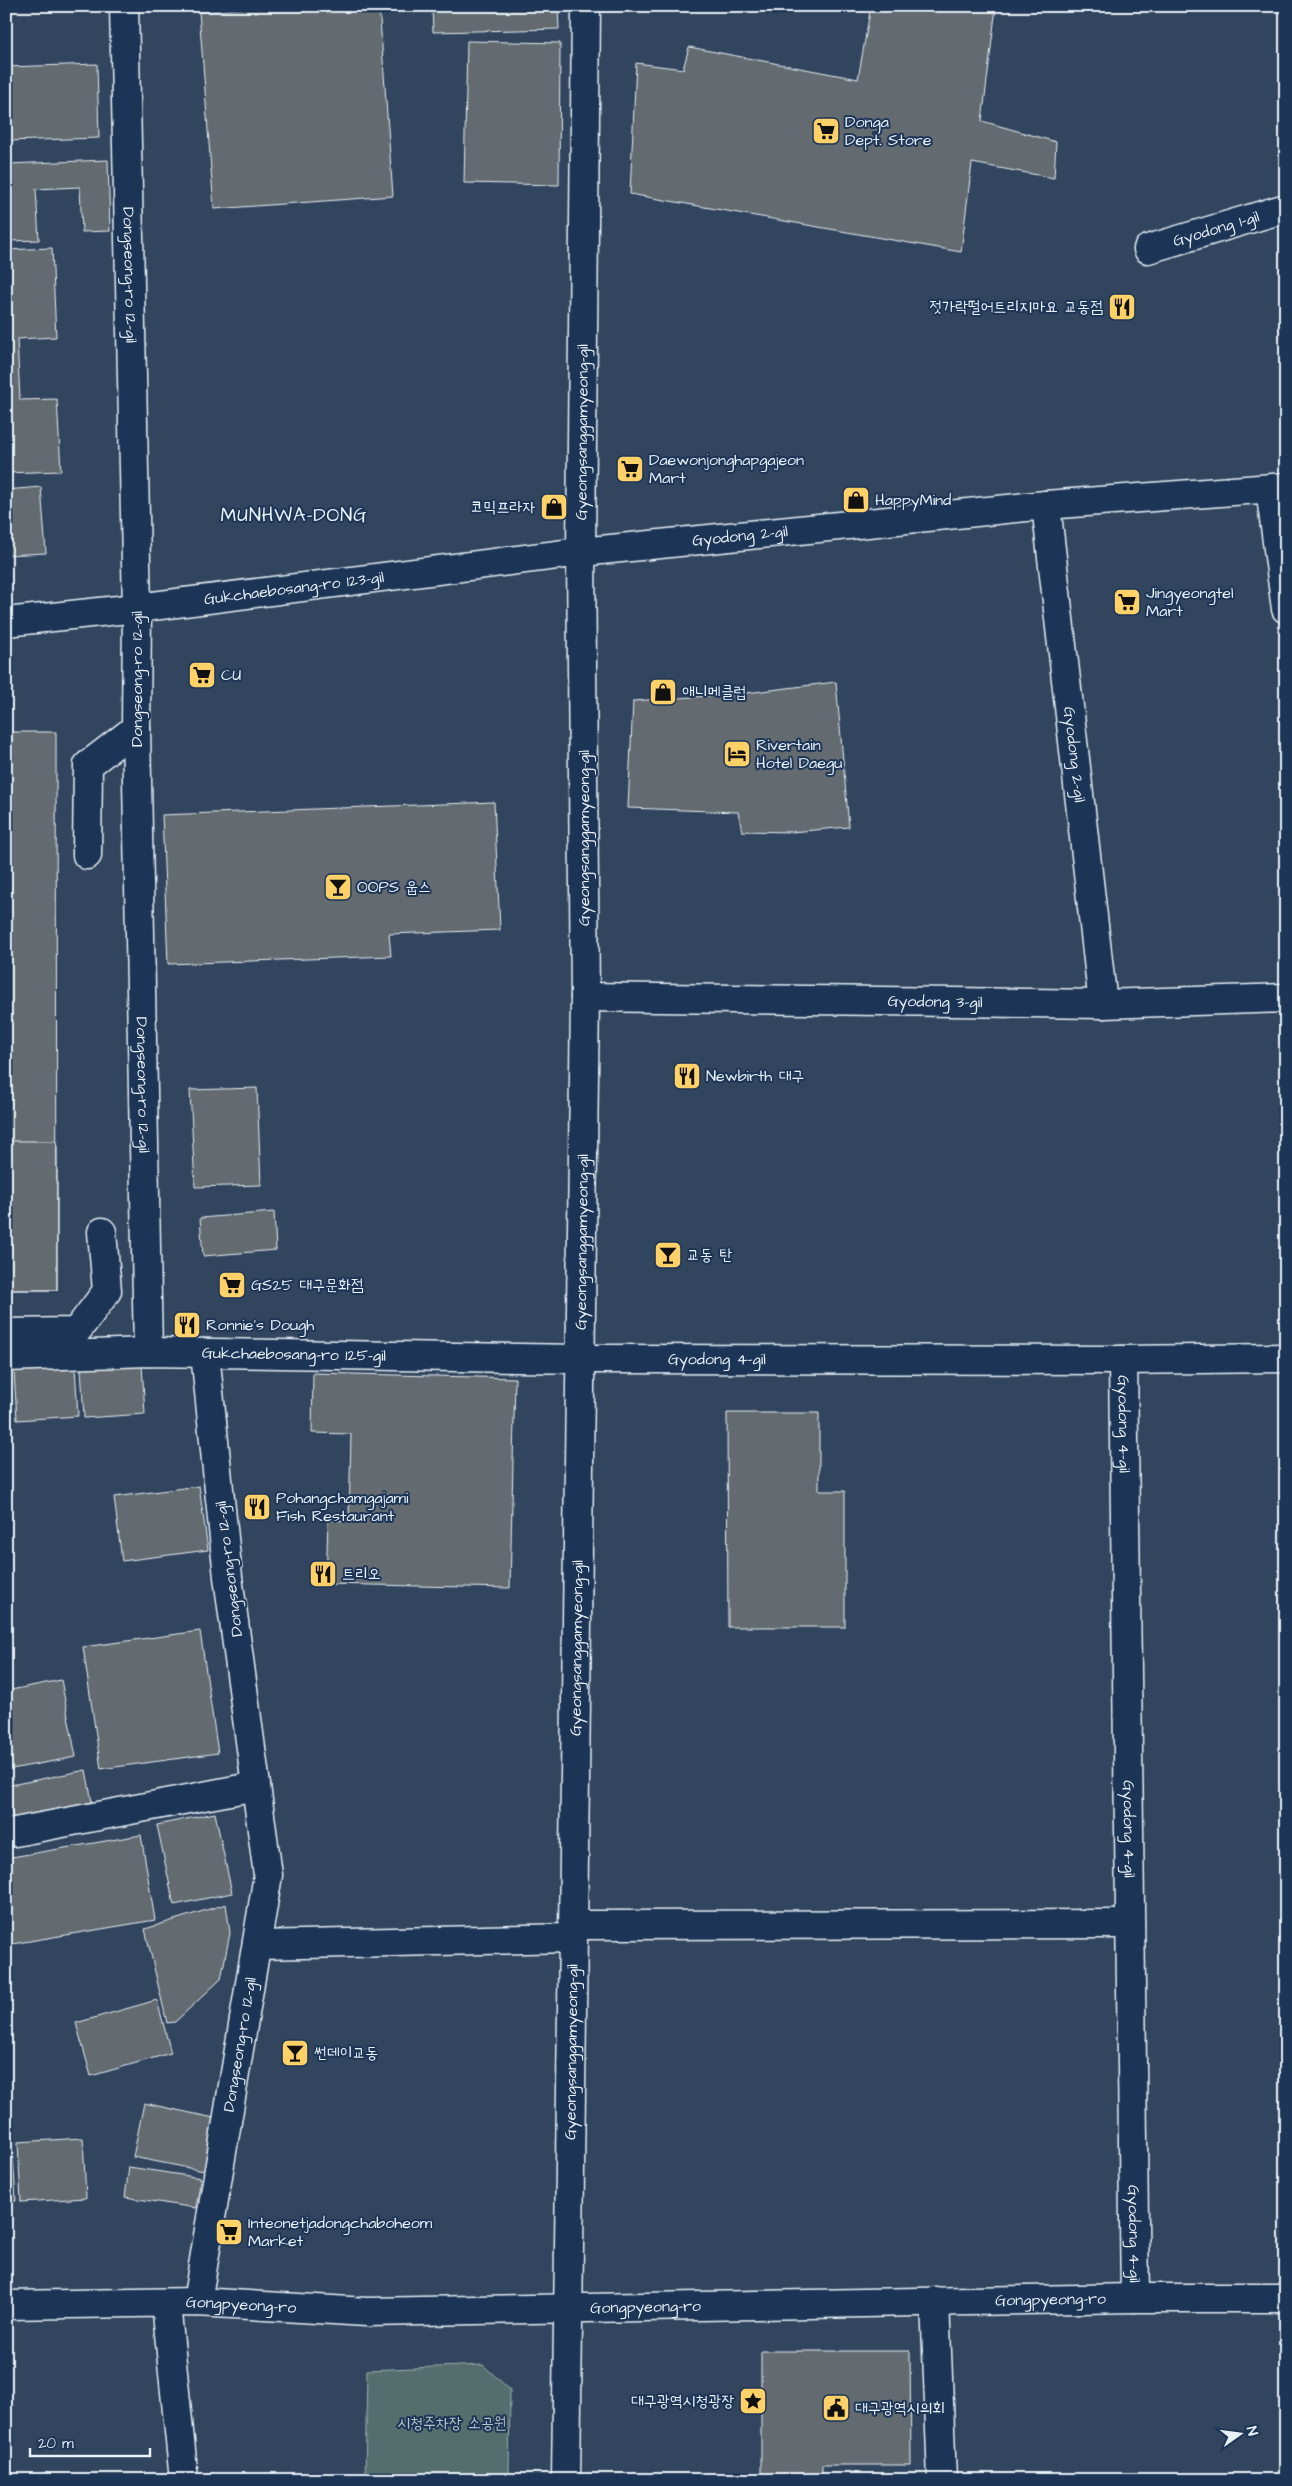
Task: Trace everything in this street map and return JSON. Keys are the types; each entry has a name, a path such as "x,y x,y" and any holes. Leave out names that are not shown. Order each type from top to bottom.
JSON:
{"street":[{"name":"Dongseong-ro 12-gil","path":"124,6 137,608 136,728 148,1352"},
{"name":"Gyeongsanggamyeong-gil","path":"566,2480 585,997 581,552 586,6"},
{"name":"Gyodong 1-gil","path":"1148,249 1286,208"},
{"name":"Gyodong 2-gil","path":"581,552 1046,505 1278,488 1286,609"},
{"name":"Gyodong 2-gil","path":"1046,505 1103,1004"},
{"name":"Gukchaebosang-ro 123-gil","path":"6,622 137,608 581,552"},
{"path":"88,855 88,764 136,728"},
{"name":"Gyodong 3-gil","path":"585,997 1103,1004 1286,998"},
{"path":"6,1333 76,1332 107,1291 102,1232"},
{"name":"Gukchaebosang-ro 125-gil","path":"6,1356 148,1352 581,1359"},
{"name":"Dongseong-ro 12-gil","path":"197,2302 258,1945 268,1875 228,1577 205,1353"},
{"name":"Gyodong 4-gil","path":"581,1359 1123,1360 1286,1358"},
{"name":"Gyodong 4-gil","path":"1123,1360 1135,2298"},
{"path":"15,1832 256,1786"},
{"path":"258,1945 573,1931 1130,1924"},
{"name":"Gongpyeong-ro","path":"6,2305 166,2304 197,2302 367,2312 935,2301 1286,2298"},
{"path":"935,2301 942,2480"},
{"path":"166,2304 184,2480"}],"green space":[{"name":"시청주차장 소공원","path":"483,2365 510,2390 509,2480 365,2480 367,2370"}],"building":[{"path":"279,6 379,6 393,196 214,209 199,12"},
{"path":"432,6 558,6 559,29 433,32"},
{"name":"Donga Dept. Store","path":"871,6 996,7 982,121 1056,142 1054,178 972,163 961,252 630,194 636,63 683,69 689,47 858,79"},
{"path":"467,41 560,43 559,185 464,183"},
{"path":"97,64 99,138 6,141 6,67"},
{"path":"108,160 110,231 82,232 80,187 36,189 39,240 11,241 8,164"},
{"path":"52,248 56,337 17,339 20,400 57,399 61,471 6,473 6,250"},
{"path":"41,487 46,553 6,555 6,490"},
{"name":"Rivertain Hotel Daegu","path":"836,682 849,827 791,832 742,831 738,812 628,808 633,701 738,694"},
{"path":"6,732 56,732 57,1290 6,1290"},
{"path":"494,802 500,930 389,934 391,956 168,964 162,815"},
{"path":"257,1088 261,1185 195,1187 190,1090"},
{"path":"6,1141 57,1141 57,1290 6,1290"},
{"path":"274,1212 276,1250 203,1256 200,1218"},
{"path":"142,1365 145,1414 84,1418 81,1368"},
{"path":"75,1367 78,1416 17,1420 14,1371"},
{"path":"6,1373 8,1373 11,1421 6,1421"},
{"path":"313,1373 515,1378 510,1588 326,1584 328,1520 349,1521 351,1434 312,1433"},
{"path":"727,1413 819,1413 819,1491 845,1491 845,1627 728,1627"},
{"path":"199,1486 208,1550 122,1561 114,1497"},
{"path":"200,1631 218,1753 101,1769 83,1647"},
{"path":"61,1680 76,1757 6,1770 6,1691"},
{"path":"86,1770 92,1802 13,1818 6,1786"},
{"path":"215,1813 232,1893 174,1905 157,1825"},
{"path":"141,1835 155,1920 6,1945 6,1858"},
{"path":"226,1904 230,1933 221,1979 175,2022 167,2023 145,1929"},
{"path":"157,2000 171,2053 91,2076 76,2023"},
{"path":"144,2103 214,2118 204,2171 133,2157"},
{"path":"83,2138 86,2198 21,2202 18,2142"},
{"path":"6,2141 12,2141 16,2201 6,2201"},
{"path":"129,2167 201,2178 196,2208 125,2197"},
{"name":"대구광역시의회","path":"761,2351 910,2351 911,2465 822,2465 822,2480 761,2480"}],"place":[{"name":"Donga Dept. Store","path":"826,131"},
{"name":"젓가락떨어트리지마요 교동점","path":"1122,307"},
{"name":"Daewonjonghapgajeon Mart","path":"630,469"},
{"name":"HappyMind","path":"856,500"},
{"name":"코믹프라자","path":"554,507"},
{"name":"Jingyeongtel Mart","path":"1127,602"},
{"name":"CU","path":"202,675"},
{"name":"애니메클럽","path":"663,692"},
{"name":"Rivertain Hotel Daegu","path":"737,754"},
{"name":"OOPS 웁스","path":"338,887"},
{"name":"Newbirth 대구","path":"687,1076"},
{"name":"교동 탄","path":"668,1255"},
{"name":"GS25 대구문화점","path":"232,1285"},
{"name":"Ronnie's Dough","path":"187,1325"},
{"name":"Pohangchamgajami Fish Restaurant","path":"257,1507"},
{"name":"트리오","path":"323,1574"},
{"name":"썬데이교동","path":"295,2053"},
{"name":"Inteonetjadongchaboheom Market","path":"229,2232"},
{"name":"대구광역시청광장","path":"753,2401"},
{"name":"대구광역시의회","path":"836,2408"}],"district":[{"name":"MUNHWA-DONG","path":"294,515"}]}
